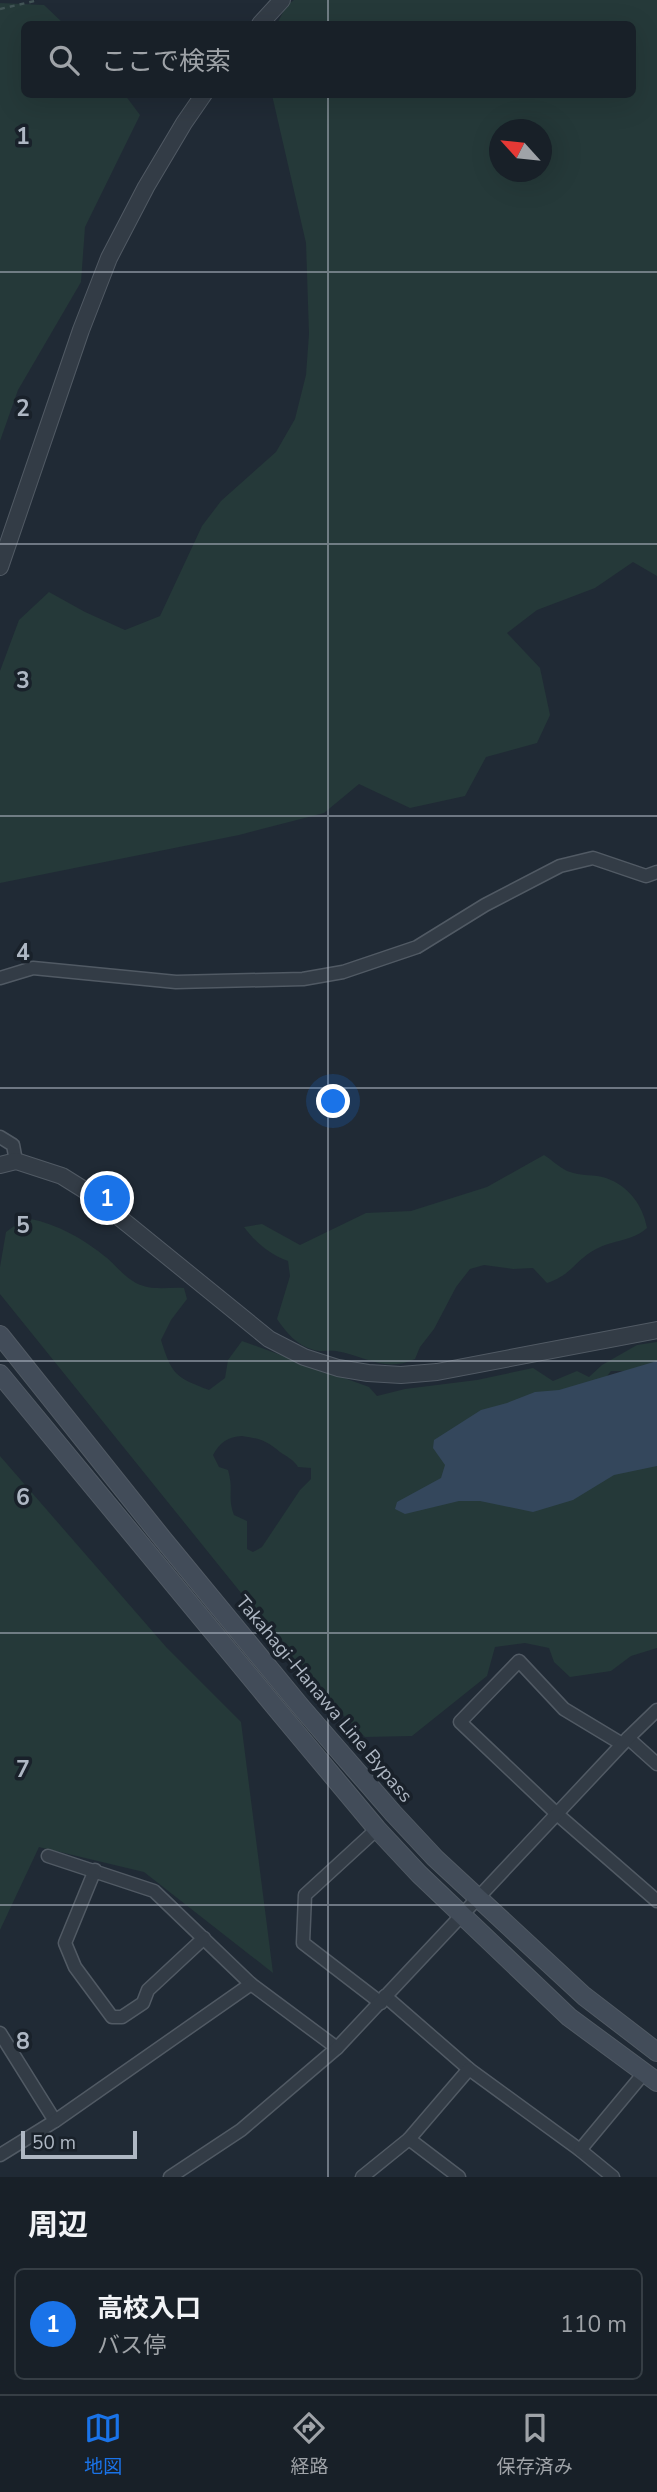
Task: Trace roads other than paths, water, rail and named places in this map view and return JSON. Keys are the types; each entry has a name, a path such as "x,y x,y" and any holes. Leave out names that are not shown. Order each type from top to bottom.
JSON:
{"main road":[{"name":"Takahagi-Hanawa Line Bypass","path":"0,1335 300,1707 401,1822 435,1858 584,1996 657,2052"},
{"path":"0,1374 377,1829 460,1916 569,2017 651,2077"}],"street":[{"path":"263,21 282,0"},
{"path":"0,567 81,330 109,258 146,187 201,98"},
{"path":"0,978 33,968 176,982 303,979 342,972 417,947 485,905 560,866 593,858 646,876 657,872"},
{"path":"0,1137 13,1145 8,1163 62,1176 86,1191 269,1339 304,1357 338,1368 401,1375 437,1372 657,1330"},
{"path":"657,1764 625,1741 564,1709 519,1661 460,1722 557,1814 657,1902"},
{"path":"170,2177 241,2130 337,2048 657,1710"},
{"path":"377,1829 305,1895 303,1943 383,2000 612,2177"},
{"path":"48,1856 155,1891 250,1984 337,2048"},
{"path":"95,1870 65,1942 75,1967 113,2017 122,2017 143,2003 148,1990 204,1938"},
{"path":"0,2155 55,2121 250,1984"},
{"path":"0,2033 55,2121"},
{"path":"362,2177 409,2139 469,2069"},
{"path":"580,2150 651,2077"},
{"path":"409,2139 458,2177"}],"water":[{"path":"657,1361 657,1466 614,1475 573,1500 533,1512 480,1501 459,1501 405,1514 395,1509 397,1502 441,1478 445,1465 433,1448 434,1440 481,1410 535,1392 559,1390"}],"place":[{"name":"高校入口","path":"107,1198"}]}
